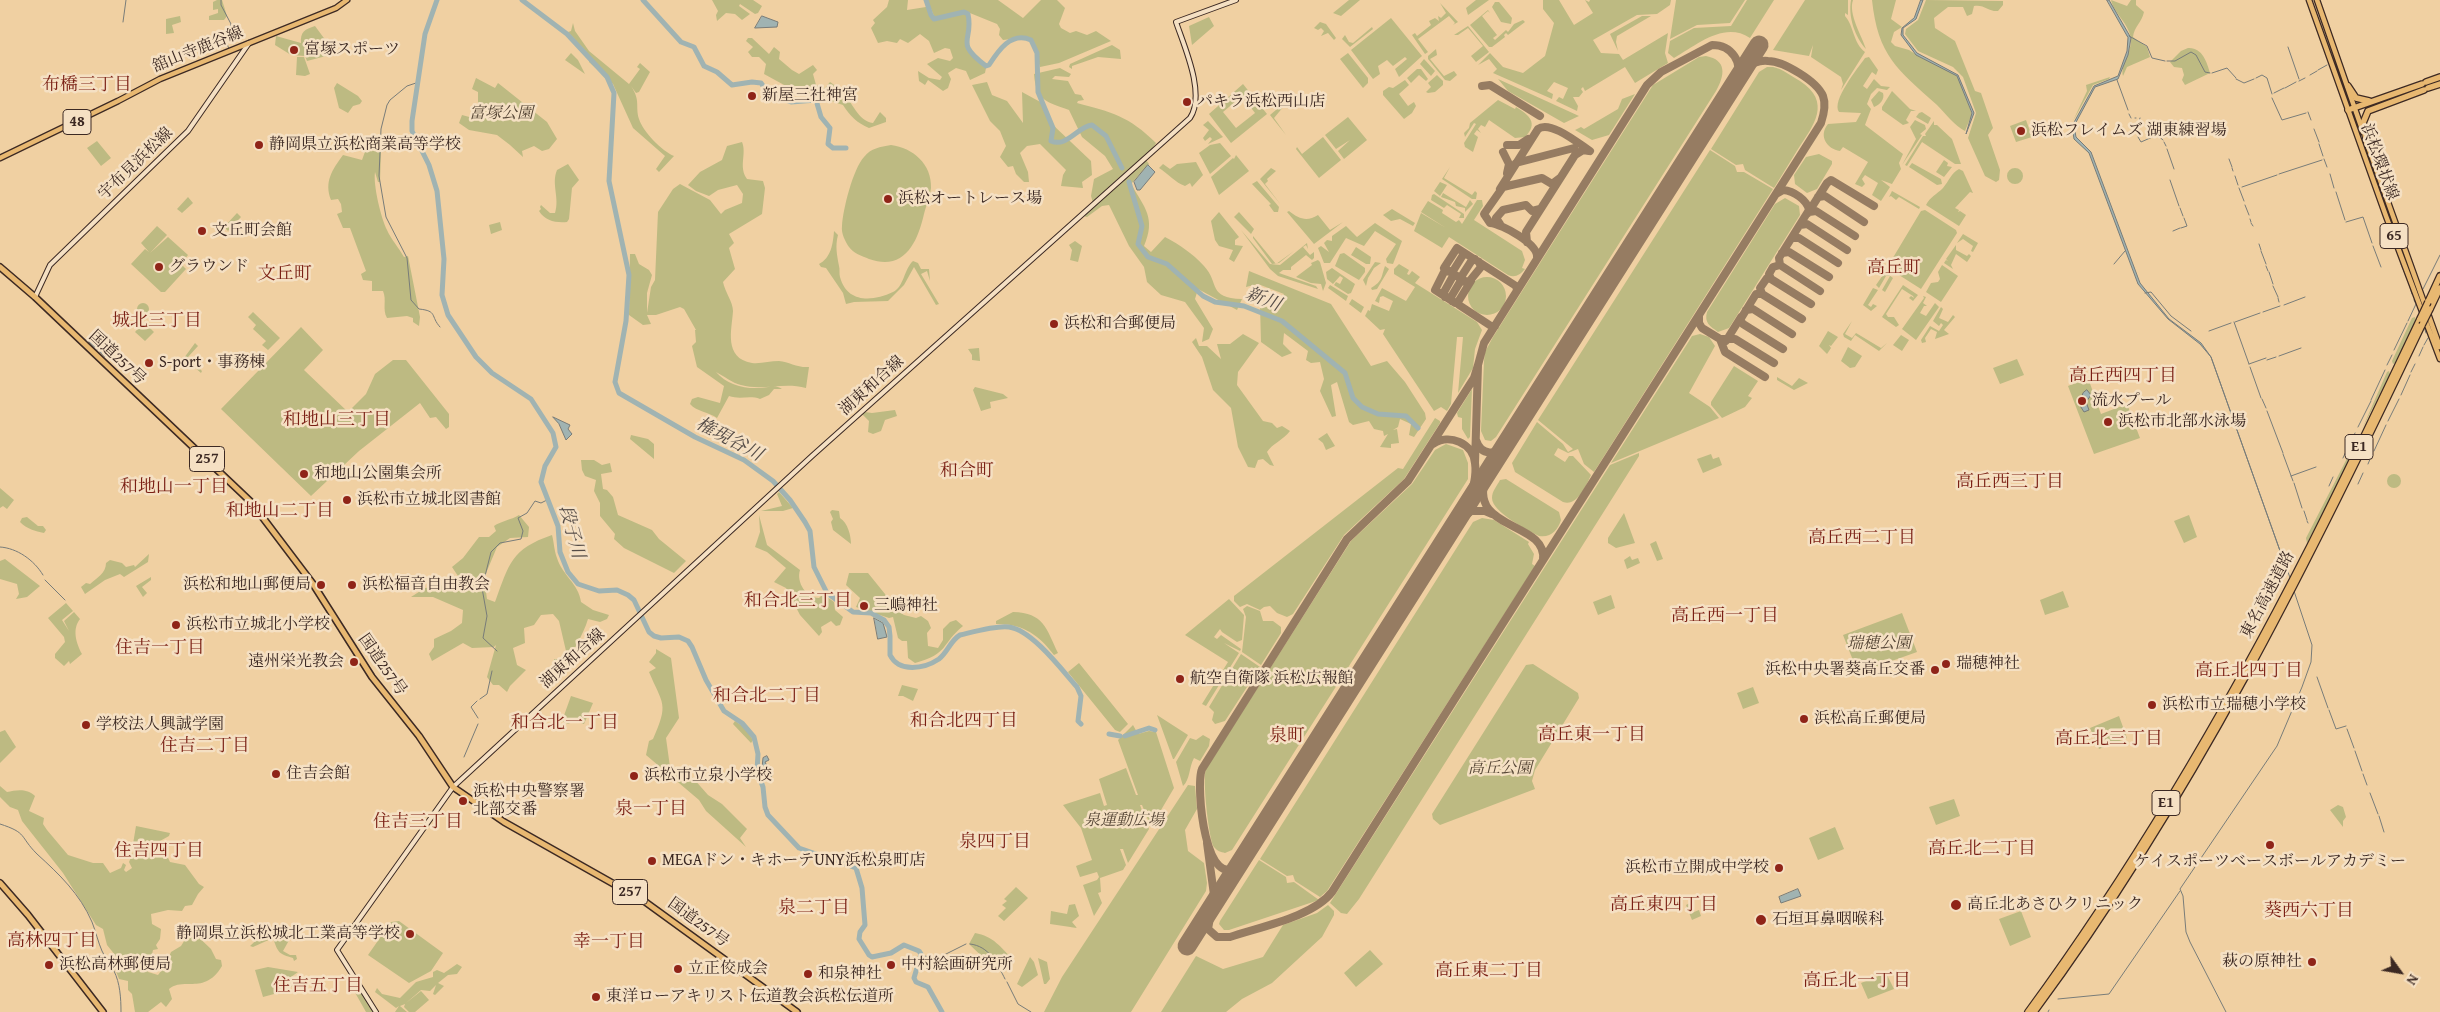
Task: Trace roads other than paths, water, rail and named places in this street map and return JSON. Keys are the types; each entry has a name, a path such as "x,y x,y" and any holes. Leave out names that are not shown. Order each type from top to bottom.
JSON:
{"highway":[{"path":"2367,144 2363,123 2366,113 2372,108 2407,96 2440,77"},
{"path":"2352,111 2378,99 2425,86 2440,84"},
{"path":"2348,86 2358,99 2378,99"},
{"path":"2352,111 2396,97 2407,96"},
{"name":"国道257号","path":"0,267 35,297 252,502 313,584 372,677 419,736 453,787 495,816 644,901 798,1012"},
{"name":"東名高速道路","path":"2296,578 2422,325 2440,276"},
{"name":"東名高速道路","path":"2034,1012 2098,920 2172,802 2244,678 2291,589 2420,319 2440,288"},
{"name":"東名高速道路","path":"2028,1012 2103,903 2168,800 2291,589"},
{"path":"0,883 28,915 103,1012"},
{"path":"0,888 26,916 99,1012"}],"main road":[{"name":"舘山寺鹿谷線","path":"0,158 118,102 160,79 336,8 347,0"},
{"name":"湖東和合線","path":"376,1012 337,950 453,787 782,485 1190,118 1195,102 1194,75 1176,22 1236,0"},
{"name":"浜松環状線","path":"2309,0 2352,111 2440,359"},
{"name":"浜松環状線","path":"2317,0 2348,86 2352,111 2367,144 2440,347"},
{"name":"宇布見浜松線","path":"35,297 50,265 190,129 249,43"}],"waterway":[{"path":"123,22 126,0"},
{"path":"221,0 221,5 231,24 226,41 229,49"},
{"name":"段子川","path":"437,0 425,34 412,131 429,165 437,191 444,259 442,295 448,315 476,357 492,373 531,399 553,433 556,447 545,466 541,482 558,526 560,552 568,572 578,584 599,591 617,590 628,595 634,600 649,632 654,636 661,638 679,637 688,641 706,680 724,711 742,723 754,737 758,754 757,771 763,787 765,807 768,815 799,848 856,868 862,888 865,925 860,932 859,939 872,957 891,953 904,945 919,951 921,954 914,978 916,982 928,987 942,1012"},
{"name":"権現谷川","path":"522,0 567,34 607,77 614,93 609,181 629,275 626,321 615,382 619,393 695,437 744,460 773,481 790,500 810,531 814,567 827,593 853,612 871,613 884,620 889,627 890,655 899,665 912,668 926,665 939,659 960,635 985,629 1009,627 1027,635 1037,643 1077,687 1081,696 1078,721 1081,724"},
{"path":"643,0 681,42 694,47 704,66 717,72 732,85 752,82 761,83 769,94 791,102 816,100 821,117 830,128 828,144 833,148 846,148"},
{"name":"新川","path":"926,0 934,19 964,12 968,14 967,46 976,58 986,66 1011,40 1017,38 1031,40 1037,53 1038,92 1053,128 1051,141 1062,142 1087,126 1092,125 1106,136 1122,168"},
{"path":"2129,36 2147,46 2152,58 2165,61"},
{"path":"2288,47 2299,79"},
{"path":"2167,61 2175,61 2191,52 2196,55 2205,72 2210,73"},
{"path":"2318,70 2327,65"},
{"path":"2212,73 2227,68 2236,78"},
{"path":"2310,75 2317,71"},
{"path":"2256,78 2262,75 2267,78 2272,94"},
{"path":"2299,81 2305,78"},
{"path":"2236,79 2244,83 2254,79"},
{"path":"2117,80 2128,110"},
{"path":"2285,88 2296,82"},
{"path":"416,83 407,86 390,100 387,105 381,129 379,176 386,217 407,258 411,300 419,309 429,311 440,327"},
{"path":"2274,93 2284,88"},
{"path":"2272,98 2282,120 2306,113"},
{"path":"2308,112 2311,120"},
{"path":"2129,114 2131,118"},
{"path":"2136,132 2140,118"},
{"path":"2314,129 2319,142"},
{"path":"2138,137 2141,142 2157,135 2163,140"},
{"path":"2164,142 2166,146"},
{"path":"2319,144 2323,156"},
{"path":"2167,149 2174,169"},
{"path":"2229,159 2232,167"},
{"path":"2324,159 2327,167"},
{"path":"2279,174 2322,160"},
{"path":"2330,174 2334,188"},
{"path":"2242,187 2277,175"},
{"path":"2235,176 2238,185"},
{"path":"2170,180 2179,206"},
{"name":"新川","path":"1129,182 1142,226 1138,244 1148,257 1167,264 1203,296 1215,302 1244,306 1282,321 1345,373 1353,398 1362,407 1378,414 1406,416 1418,428"},
{"path":"2239,188 2244,201"},
{"path":"2336,192 2345,220"},
{"path":"2245,205 2249,215"},
{"path":"2180,208 2183,216"},
{"path":"2346,222 2363,217 2372,243"},
{"path":"2181,228 2187,226 2184,218"},
{"path":"2173,231 2180,228"},
{"path":"2259,244 2261,250"},
{"path":"2373,246 2381,267"},
{"path":"2114,264 2125,251"},
{"path":"2261,251 2266,264"},
{"path":"2423,289 2440,255"},
{"path":"2401,264 2408,281"},
{"path":"2266,266 2268,271"},
{"path":"2269,272 2273,284"},
{"path":"2273,286 2278,297"},
{"path":"2410,287 2412,294"},
{"path":"2145,293 2151,292 2171,316 2191,331"},
{"path":"2284,305 2305,297"},
{"path":"2278,298 2279,302"},
{"path":"2414,300 2416,304"},
{"path":"2408,321 2416,304"},
{"path":"2263,312 2280,306"},
{"path":"2235,322 2260,313"},
{"path":"2234,322 2249,364"},
{"path":"2209,331 2231,323"},
{"path":"2394,350 2407,323"},
{"path":"2424,327 2426,333"},
{"path":"2424,345 2428,338"},
{"path":"2419,356 2423,347"},
{"path":"2279,356 2301,348"},
{"path":"2387,365 2392,355"},
{"path":"2267,360 2276,357"},
{"path":"2249,364 2266,358"},
{"path":"2411,372 2415,364"},
{"path":"2250,367 2261,398"},
{"path":"2371,400 2385,370"},
{"path":"2401,395 2410,375"},
{"path":"2262,399 2266,408"},
{"path":"2388,421 2399,399"},
{"path":"2358,427 2371,401"},
{"path":"2267,411 2283,453"},
{"path":"2374,451 2386,425"},
{"path":"2353,437 2355,433"},
{"path":"2349,445 2352,439"},
{"path":"2343,458 2348,447"},
{"path":"2283,454 2293,481"},
{"path":"2368,464 2371,457"},
{"path":"2291,476 2316,467"},
{"path":"2358,484 2363,473"},
{"path":"2329,486 2333,477"},
{"path":"2294,483 2302,508"},
{"path":"497,651 483,638 487,616 482,588 491,552 500,543 521,539 523,531 518,518 527,513 535,501 541,503 549,499"},
{"path":"2304,511 2307,520"},
{"path":"0,547 19,552 35,564 43,575"},
{"path":"2284,562 2291,580"},
{"path":"45,580 65,600"},
{"path":"2226,1012 2186,932 2183,896 2180,889 2277,746 2302,687 2311,662 2312,645 2294,591"},
{"path":"480,699 487,694 492,671"},
{"path":"2317,677 2328,708"},
{"path":"477,701 471,707 478,718"},
{"path":"2329,710 2336,729 2346,726"},
{"path":"464,757 478,724"},
{"name":"権現谷川","path":"1125,736 1149,728 1155,730"},
{"path":"2347,729 2354,748"},
{"name":"権現谷川","path":"1109,734 1120,736"},
{"path":"2355,751 2362,771"},
{"path":"2363,774 2367,785"},
{"path":"2370,793 2378,814"},
{"path":"2379,816 2384,832"},
{"path":"0,824 19,833 31,848 68,885 81,902 92,922 102,951 118,980 121,1012"},
{"path":"2058,999 2109,994 2180,891"},
{"path":"920,956 940,957 966,944"},
{"path":"970,944 977,945 992,956 1005,979"},
{"path":"1007,982 1018,1004 1031,1012"}],"place":[{"name":"富塚スポーツ","path":"294,50"},
{"name":"新屋三社神宮","path":"752,96"},
{"name":"パキラ浜松西山店","path":"1187,102"},
{"name":"浜松フレイムズ 湖東練習場","path":"2021,131"},
{"name":"静岡県立浜松商業高等学校","path":"259,145"},
{"name":"浜松オートレース場","path":"888,199"},
{"name":"文丘町会館","path":"202,231"},
{"name":"グラウンド","path":"159,267"},
{"name":"浜松和合郵便局","path":"1054,324"},
{"name":"S-port・事務棟","path":"149,363"},
{"name":"流水プール","path":"2082,401"},
{"name":"浜松市北部水泳場","path":"2108,422"},
{"name":"和地山公園集会所","path":"304,474"},
{"name":"浜松市立城北図書館","path":"347,500"},
{"name":"浜松和地山郵便局","path":"321,585"},
{"name":"浜松福音自由教会","path":"352,585"},
{"name":"三嶋神社","path":"864,606"},
{"name":"浜松市立城北小学校","path":"176,625"},
{"name":"遠州栄光教会","path":"354,662"},
{"name":"瑞穂神社","path":"1946,664"},
{"name":"浜松中央署葵高丘交番","path":"1935,670"},
{"name":"航空自衛隊 浜松広報館","path":"1180,679"},
{"name":"浜松市立瑞穂小学校","path":"2152,705"},
{"name":"浜松高丘郵便局","path":"1804,719"},
{"name":"学校法人興誠学園","path":"86,725"},
{"name":"住吉会館","path":"276,774"},
{"name":"浜松市立泉小学校","path":"634,776"},
{"name":"浜松中央警察署 北部交番","path":"463,801"},
{"name":"ケイスポーツベースボールアカデミー","path":"2270,845"},
{"name":"MEGAドン・キホーテUNY浜松泉町店","path":"652,861"},
{"name":"浜松市立開成中学校","path":"1779,868"},
{"name":"高丘北あさひクリニック","path":"1956,905"},
{"name":"石垣耳鼻咽喉科","path":"1761,920"},
{"name":"静岡県立浜松城北工業高等学校","path":"410,934"},
{"name":"萩の原神社","path":"2312,962"},
{"name":"浜松高林郵便局","path":"49,965"},
{"name":"中村絵画研究所","path":"891,965"},
{"name":"立正佼成会","path":"678,969"},
{"name":"和泉神社","path":"808,974"},
{"name":"東洋ローアキリスト伝道教会浜松伝道所","path":"596,997"}],"district":[{"name":"布橋三丁目","path":"87,85"},
{"name":"高丘町","path":"1894,268"},
{"name":"文丘町","path":"285,274"},
{"name":"城北三丁目","path":"157,321"},
{"name":"高丘西四丁目","path":"2123,376"},
{"name":"和地山三丁目","path":"337,420"},
{"name":"和合町","path":"967,471"},
{"name":"高丘西三丁目","path":"2010,482"},
{"name":"和地山一丁目","path":"174,487"},
{"name":"和地山二丁目","path":"280,511"},
{"name":"高丘西二丁目","path":"1862,538"},
{"name":"和合北三丁目","path":"798,601"},
{"name":"高丘西一丁目","path":"1725,616"},
{"name":"住吉一丁目","path":"160,648"},
{"name":"高丘北四丁目","path":"2249,671"},
{"name":"和合北二丁目","path":"767,696"},
{"name":"和合北四丁目","path":"964,721"},
{"name":"和合北一丁目","path":"565,723"},
{"name":"高丘東一丁目","path":"1592,735"},
{"name":"泉町","path":"1287,736"},
{"name":"高丘北三丁目","path":"2109,739"},
{"name":"住吉二丁目","path":"205,746"},
{"name":"泉一丁目","path":"651,809"},
{"name":"住吉三丁目","path":"418,822"},
{"name":"泉四丁目","path":"995,842"},
{"name":"高丘北二丁目","path":"1982,849"},
{"name":"住吉四丁目","path":"159,851"},
{"name":"高丘東四丁目","path":"1664,905"},
{"name":"泉二丁目","path":"814,908"},
{"name":"葵西六丁目","path":"2309,911"},
{"name":"高林四丁目","path":"52,941"},
{"name":"幸一丁目","path":"609,942"},
{"name":"高丘東二丁目","path":"1489,971"},
{"name":"高丘北一丁目","path":"1857,981"},
{"name":"住吉五丁目","path":"318,986"}],"park label":[{"name":"富塚公園","path":"501,114"},
{"name":"瑞穂公園","path":"1879,644"},
{"name":"高丘公園","path":"1500,769"},
{"name":"泉運動広場","path":"1124,821"}]}
